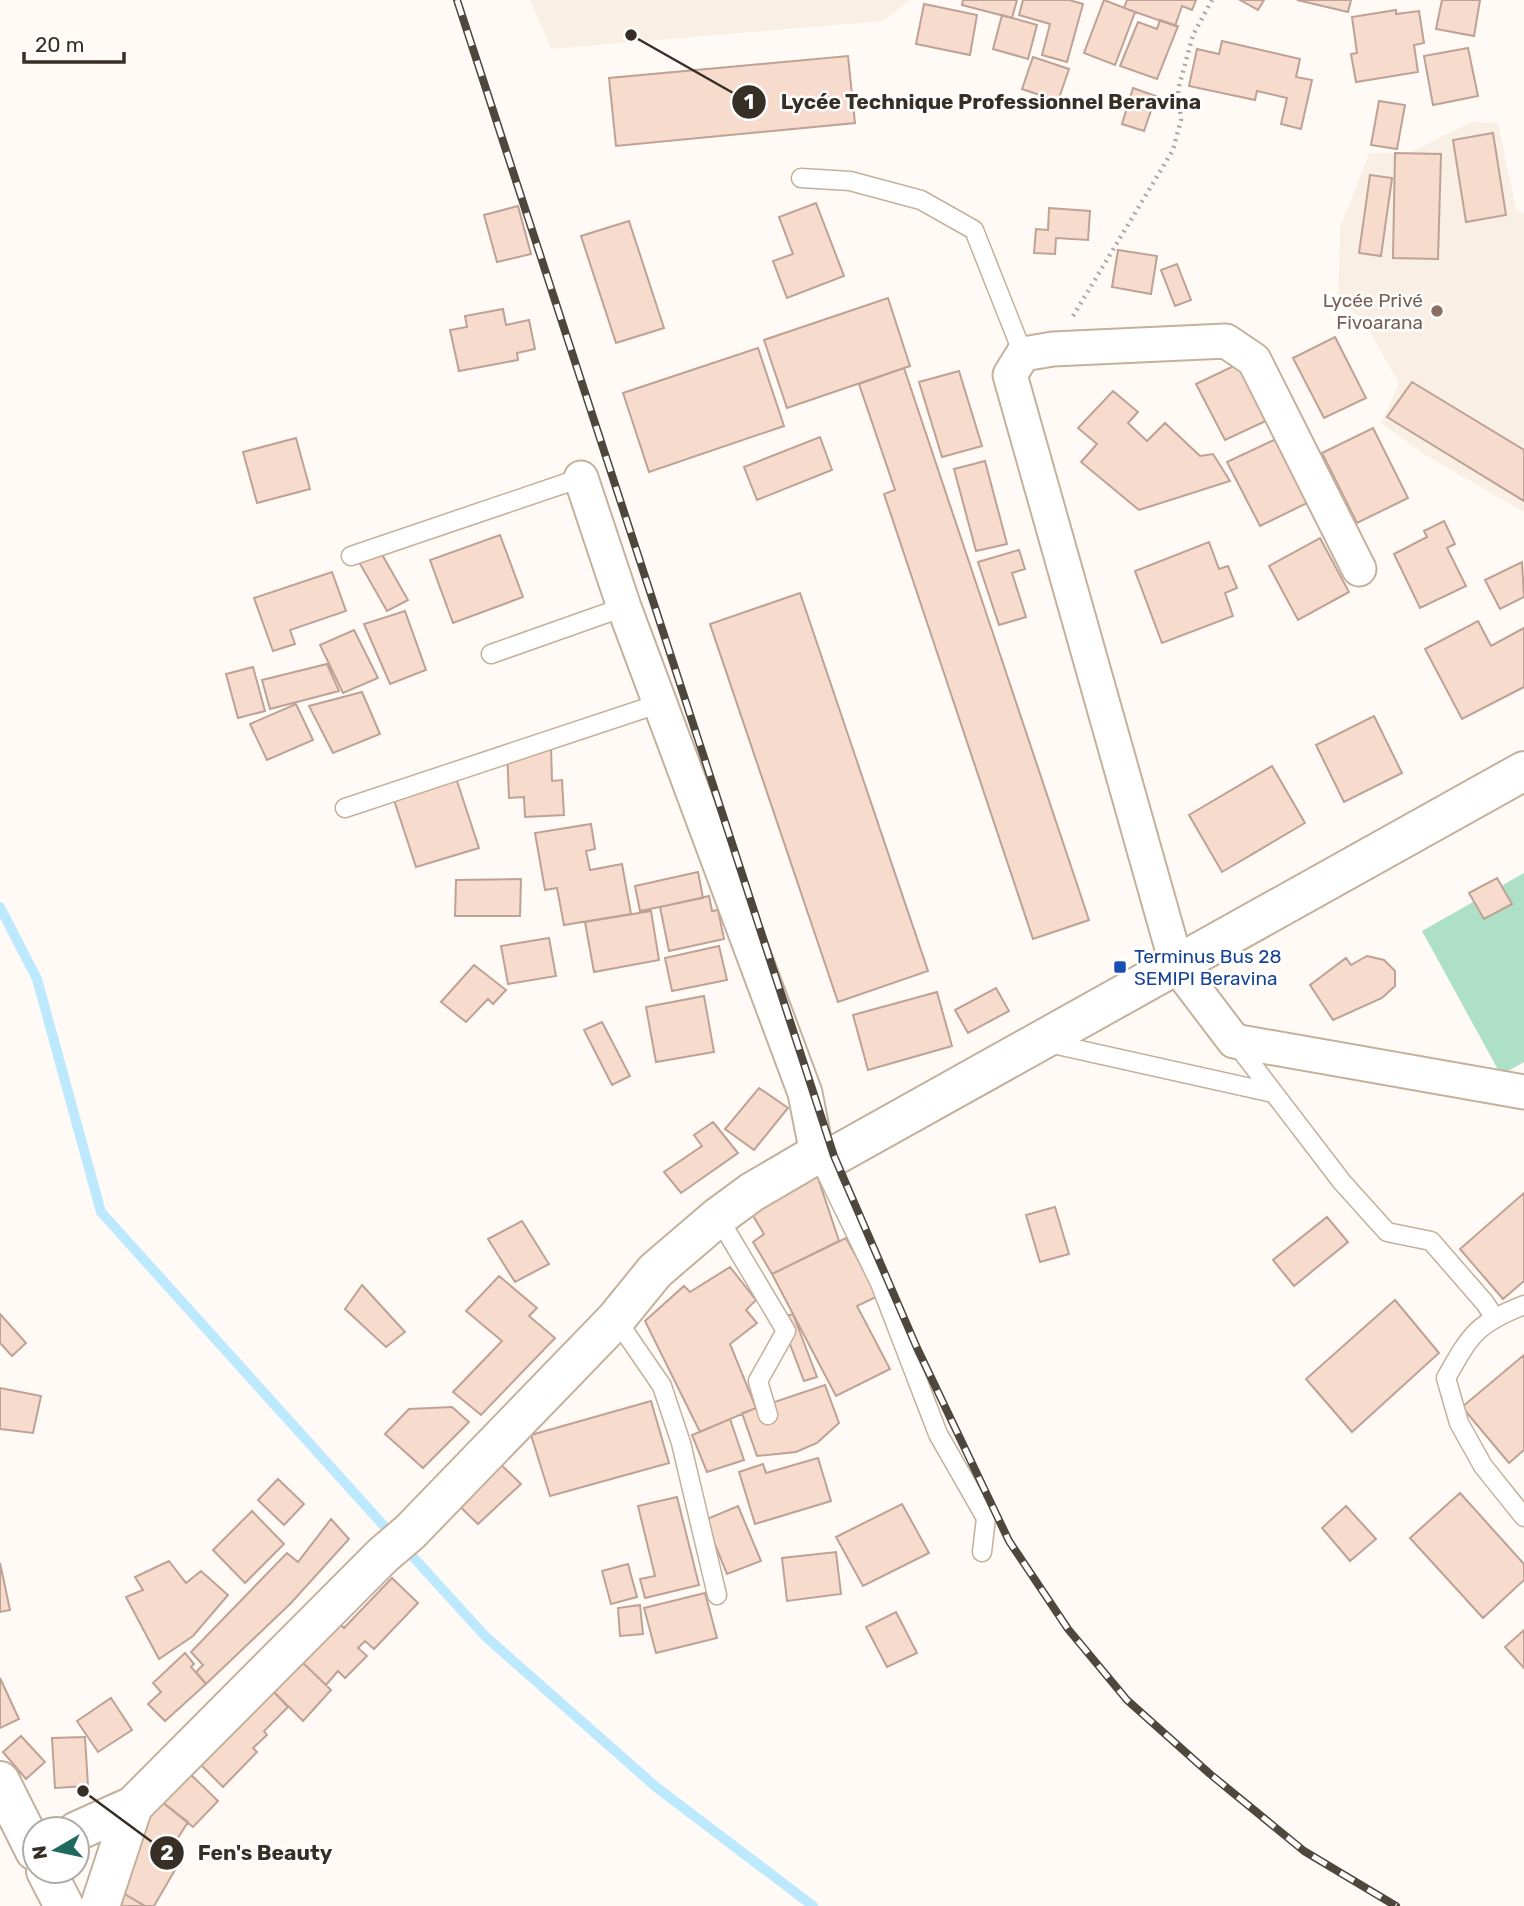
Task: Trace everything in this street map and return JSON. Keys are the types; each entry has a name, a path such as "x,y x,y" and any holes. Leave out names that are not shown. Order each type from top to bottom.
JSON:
{"street":[{"path":"1359,569 1254,360 1226,341 1038,352 1010,375 1177,966 1234,1041 1524,1092"},
{"path":"580,478 624,607 805,1093 817,1154"},
{"path":"91,1824 133,1806 396,1544 616,1319 655,1271 752,1192 817,1154 834,1156 1524,771"},
{"path":"0,1781 21,1822"},
{"path":"100,1906 133,1806"},
{"path":"53,1885 64,1906"}],"lane":[{"path":"801,178 850,181 921,200 974,230 1038,352"},
{"path":"351,556 580,478"},
{"path":"491,654 624,607"},
{"path":"345,808 661,704"},
{"path":"1038,1041 1273,1093"},
{"path":"1234,1041 1342,1182 1387,1232 1431,1241 1494,1317"},
{"path":"817,1154 880,1283 938,1434 986,1518 982,1552"},
{"path":"718,1217 786,1331 758,1381 768,1415"},
{"path":"1524,1306 1494,1317 1468,1338 1446,1378 1459,1423 1483,1466 1524,1517"},
{"path":"616,1319 662,1386 681,1443 717,1595"}],"path":[{"path":"1038,352 1173,150 1181,120 1178,90 1193,35 1212,0"}],"shaded area":[{"path":"530,0 911,0 883,21 551,49"},
{"name":"Lycée Privé Fivoarana","path":"1472,122 1498,123 1516,209 1524,214 1524,512 1427,456 1381,423 1399,383 1362,318 1338,303 1340,228 1369,153 1409,153"}],"green space":[{"path":"1524,873 1524,1062 1501,1075 1422,931"}],"building":[{"path":"963,0 1017,0 1012,18 962,5"},
{"path":"1023,0 1069,0 1083,4 1067,62 1042,55 1050,24 1019,15"},
{"path":"1104,0 1135,12 1115,65 1084,53"},
{"path":"1127,0 1196,0 1192,10 1182,6 1175,26 1124,8"},
{"path":"1240,0 1264,0 1258,10"},
{"path":"1297,0 1351,0 1348,12"},
{"path":"1442,0 1480,0 1474,36 1436,29"},
{"path":"924,4 977,15 970,55 916,44"},
{"path":"1396,10 1396,14 1419,11 1424,43 1414,45 1418,72 1356,82 1351,54 1357,53 1352,17"},
{"path":"1002,15 1037,25 1028,59 993,49"},
{"path":"1160,20 1178,26 1157,79 1120,66 1138,22 1157,29"},
{"path":"1222,41 1300,59 1296,77 1312,80 1301,129 1281,124 1287,98 1257,91 1255,100 1189,86 1197,49 1219,54"},
{"path":"1468,48 1478,96 1433,105 1424,56"},
{"path":"848,56 855,123 616,146 609,78"},
{"path":"1033,57 1069,69 1058,101 1022,89"},
{"path":"1133,88 1156,96 1144,131 1122,124"},
{"path":"1379,101 1405,105 1397,149 1371,145"},
{"path":"1493,133 1506,215 1466,222 1453,140"},
{"path":"1395,153 1441,154 1438,259 1393,258"},
{"path":"1370,175 1392,178 1381,256 1359,253"},
{"path":"816,203 844,276 787,298 773,261 793,254 779,217"},
{"path":"518,206 531,254 497,262 484,215"},
{"path":"1049,208 1090,211 1088,240 1056,238 1055,254 1034,253 1036,229 1048,230"},
{"path":"629,221 664,328 616,343 581,236"},
{"path":"1118,250 1157,256 1151,294 1112,287"},
{"path":"1177,264 1191,300 1175,306 1161,270"},
{"path":"888,298 910,366 787,408 764,340"},
{"path":"503,309 506,325 529,320 535,349 517,353 518,360 459,371 450,330 467,327 465,316"},
{"path":"1335,337 1366,398 1324,418 1293,358"},
{"path":"758,348 784,426 649,472 623,393"},
{"path":"1242,362 1270,419 1225,440 1196,384"},
{"path":"904,368 1089,920 1033,939 884,494 895,490 859,384"},
{"path":"959,371 982,446 942,457 919,382"},
{"path":"1412,382 1524,450 1524,501 1387,417"},
{"path":"1113,391 1138,412 1128,423 1147,441 1165,423 1200,456 1213,454 1230,481 1139,510 1081,462 1097,444 1078,428"},
{"path":"1373,428 1408,498 1357,523 1322,453"},
{"path":"820,437 832,470 757,500 744,467"},
{"path":"296,438 310,489 257,503 243,452"},
{"path":"1276,439 1309,502 1260,526 1227,462"},
{"path":"985,461 1007,544 976,551 954,469"},
{"path":"1444,521 1455,544 1447,548 1466,586 1420,608 1394,554 1427,537 1424,531"},
{"path":"500,535 523,597 453,623 430,560"},
{"path":"1320,538 1349,592 1298,620 1269,566"},
{"path":"1209,542 1219,569 1228,566 1237,588 1225,593 1233,616 1162,643 1135,571"},
{"path":"1019,550 1025,569 1012,573 1026,617 999,625 978,562"},
{"path":"380,551 408,600 387,611 359,562"},
{"path":"1522,562 1524,597 1500,609 1485,580"},
{"path":"332,572 346,611 290,630 295,644 273,651 254,598"},
{"path":"800,593 928,971 838,1002 710,624"},
{"path":"405,611 426,670 390,684 364,624"},
{"path":"1478,621 1491,646 1524,628 1524,687 1462,719 1425,649"},
{"path":"354,630 378,678 343,693 320,645"},
{"path":"327,664 339,691 270,709 262,680"},
{"path":"253,667 265,711 238,718 226,674"},
{"path":"362,692 380,734 333,753 309,706"},
{"path":"296,704 313,740 267,760 250,724"},
{"path":"1374,716 1402,773 1344,802 1316,745"},
{"path":"551,747 552,781 562,780 564,815 525,817 524,797 509,798 507,750"},
{"path":"1272,766 1305,823 1222,872 1189,815"},
{"path":"454,772 479,848 416,867 391,791"},
{"path":"591,824 595,849 586,851 590,870 622,864 631,914 564,925 557,888 545,890 535,833"},
{"path":"698,872 703,898 640,911 635,886"},
{"path":"1497,878 1512,904 1484,919 1469,893"},
{"path":"521,879 520,916 455,916 456,880"},
{"path":"709,896 712,911 718,910 724,939 669,951 660,907"},
{"path":"651,911 659,960 594,972 585,922"},
{"path":"549,938 556,976 508,984 501,946"},
{"path":"719,946 727,980 672,991 665,958"},
{"path":"1367,956 1384,960 1395,971 1395,986 1382,998 1333,1020 1310,985 1346,958 1351,965"},
{"path":"474,965 506,990 493,1004 488,999 466,1022 441,1002"},
{"path":"996,988 1009,1011 968,1033 955,1010"},
{"path":"937,992 952,1046 868,1070 853,1015"},
{"path":"704,996 714,1052 656,1062 646,1007"},
{"path":"602,1022 630,1076 612,1085 584,1030"},
{"path":"759,1088 788,1108 754,1150 725,1129"},
{"path":"713,1122 738,1153 681,1193 664,1172 702,1146 694,1135"},
{"path":"815,1169 839,1241 772,1274 753,1242 764,1234 752,1214"},
{"path":"1524,1193 1524,1281 1503,1299 1460,1249"},
{"path":"1055,1207 1069,1254 1040,1262 1026,1215"},
{"path":"1327,1217 1348,1242 1294,1286 1273,1260"},
{"path":"522,1221 549,1264 515,1282 488,1239"},
{"path":"846,1238 878,1296 857,1306 890,1369 836,1396 772,1274"},
{"path":"730,1267 756,1300 746,1310 757,1323 730,1344 756,1408 700,1432 645,1321 684,1286 690,1292"},
{"path":"499,1276 537,1308 529,1316 555,1338 481,1415 453,1392 502,1341 466,1311"},
{"path":"362,1285 405,1332 386,1347 345,1309"},
{"path":"1395,1300 1439,1353 1352,1432 1306,1379"},
{"path":"0,1314 26,1343 12,1356 0,1343"},
{"path":"793,1314 817,1377 804,1381 780,1318"},
{"path":"1524,1355 1524,1450 1509,1463 1462,1407"},
{"path":"825,1385 839,1423 817,1443 796,1452 757,1456 742,1413"},
{"path":"0,1388 41,1396 33,1433 0,1429"},
{"path":"651,1401 669,1463 550,1496 531,1435"},
{"path":"452,1407 469,1422 423,1468 385,1434 409,1409"},
{"path":"730,1419 744,1460 707,1472 692,1435"},
{"path":"492,1456 521,1484 478,1524 449,1496"},
{"path":"818,1458 831,1501 755,1524 739,1472 763,1464 766,1473"},
{"path":"278,1479 304,1504 284,1525 258,1500"},
{"path":"1460,1493 1524,1564 1524,1580 1483,1618 1410,1538"},
{"path":"677,1497 699,1585 645,1598 640,1579 655,1576 638,1506"},
{"path":"902,1504 929,1553 863,1586 836,1537"},
{"path":"738,1506 761,1561 727,1574 714,1542 709,1545 700,1522"},
{"path":"1346,1506 1376,1539 1350,1561 1322,1528"},
{"path":"252,1511 284,1544 245,1583 213,1550"},
{"path":"331,1519 349,1539 291,1603 206,1684 196,1672 203,1665 191,1652 287,1553 298,1562"},
{"path":"836,1552 841,1594 787,1601 782,1558"},
{"path":"169,1561 186,1583 201,1571 228,1595 193,1636 159,1659 126,1597 143,1590 135,1577"},
{"path":"0,1563 10,1610 0,1612"},
{"path":"628,1564 637,1597 611,1604 602,1571"},
{"path":"392,1578 418,1603 374,1649 365,1641 358,1648 367,1656 345,1678 338,1671 326,1685 300,1660 338,1622 344,1628"},
{"path":"705,1593 717,1638 656,1653 644,1608"},
{"path":"640,1605 643,1634 620,1636 618,1608"},
{"path":"896,1612 917,1653 887,1667 866,1627"},
{"path":"1524,1630 1524,1668 1505,1647"},
{"path":"185,1653 194,1664 191,1667 206,1684 165,1721 148,1704 161,1692 153,1683"},
{"path":"300,1660 331,1690 303,1721 271,1689"},
{"path":"0,1678 19,1719 0,1728"},
{"path":"271,1689 288,1707 264,1731 267,1735 253,1748 257,1752 223,1787 199,1763"},
{"path":"111,1698 132,1730 98,1752 77,1721"},
{"path":"21,1736 45,1762 26,1779 3,1752"},
{"path":"85,1737 88,1786 55,1788 52,1738"},
{"path":"182,1766 218,1801 193,1827 152,1794"},
{"path":"152,1794 188,1822 162,1863 175,1870 154,1906 145,1906 111,1886"},
{"path":"111,1886 145,1906 105,1906"}],"waterway":[{"path":"0,907 37,979 101,1212 393,1536"},
{"path":"404,1547 485,1636 656,1787 813,1906"}],"railway":[{"path":"457,0 834,1156 917,1348 1009,1541 1068,1629 1127,1700 1210,1774 1304,1851 1396,1906"}],"place":[{"name":"Lycée Technique Professionnel Beravina","path":"631,35"},
{"name":"Lycée Privé Fivoarana","path":"1437,311"},
{"name":"Terminus Bus 28 SEMIPI Beravina","path":"1120,967"},
{"name":"Fen's Beauty","path":"83,1791"}]}
